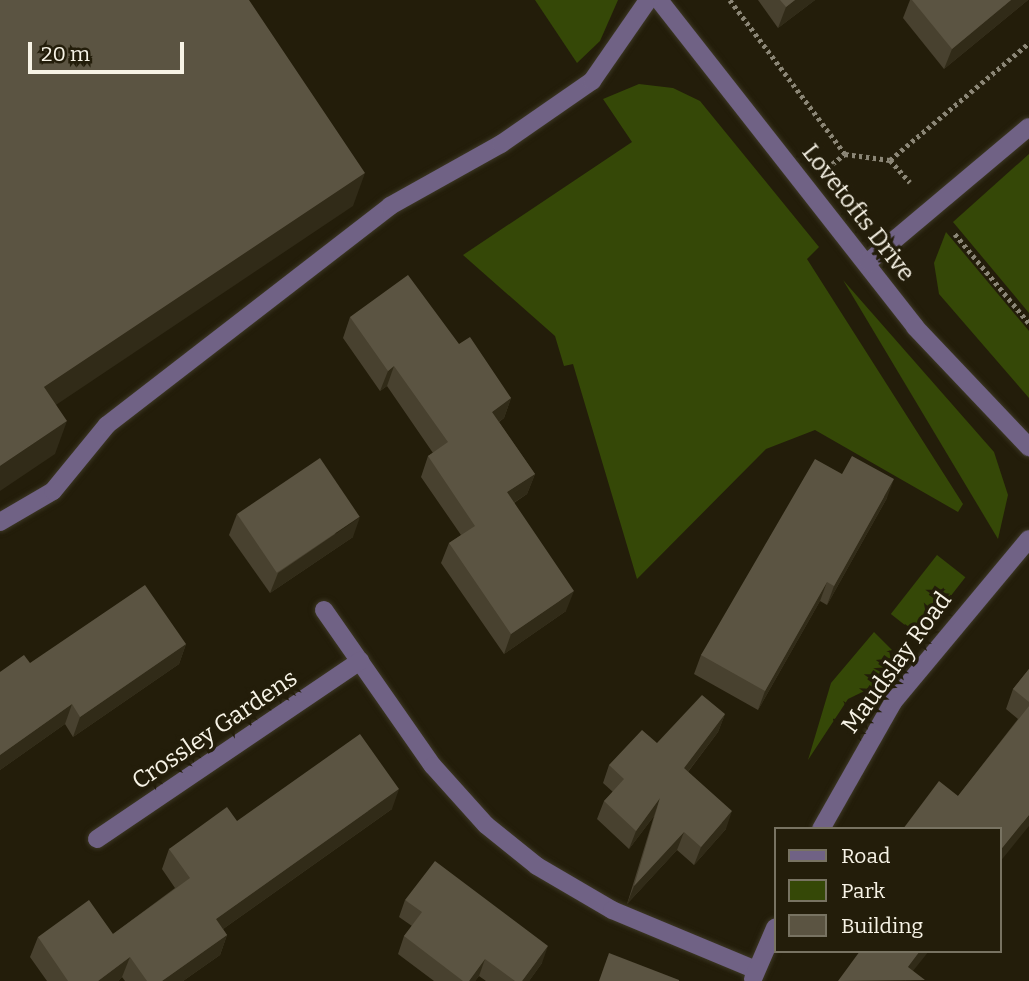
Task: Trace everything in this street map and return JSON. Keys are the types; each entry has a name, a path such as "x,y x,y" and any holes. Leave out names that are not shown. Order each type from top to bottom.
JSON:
{"street":[{"path":"0,522 53,491 107,425 390,206 501,144 592,80 648,0"},
{"name":"Lovetofts Drive","path":"659,0 869,262 915,327 1029,447"},
{"path":"869,262 1029,127"},
{"name":"Maudslay Road","path":"822,827 893,702 1029,538"},
{"path":"324,610 457,794 519,852 612,910 754,976 774,930"},
{"name":"Crossley Gardens","path":"97,839 360,661"}],"path":[{"path":"730,0 845,155 890,160 918,191"},
{"path":"890,160 1029,43"},
{"path":"949,227 1029,323"}],"green space":[{"path":"535,0 618,0 600,41 577,63"},
{"path":"639,84 673,88 700,101 819,247 807,259 963,504 958,512 815,430 766,449 637,579 573,364 564,366 555,336 463,255 632,142 603,99"},
{"path":"1029,154 1029,313 953,222"},
{"path":"946,232 1029,331 1029,398 939,294 934,263"},
{"path":"843,280 994,452 1008,495 998,539"},
{"path":"937,555 965,577 919,636 891,614"},
{"path":"874,632 899,657 879,684 848,699 808,760 831,683"}],"building":[{"path":"0,0 249,0 365,173 44,387 67,421 0,466"},
{"path":"780,0 795,0 786,7"},
{"path":"912,0 1011,0 952,49"},
{"path":"408,275 459,344 470,337 511,398 492,412 535,474 507,492 574,591 511,634 449,543 475,526 428,456 448,442 394,366 388,371 350,317"},
{"path":"852,456 894,479 834,586 827,582 765,691 701,655 815,459 842,474"},
{"path":"320,458 360,517 277,573 237,514"},
{"path":"145,585 186,644 80,717 72,704 0,755 0,672 24,655 30,663"},
{"path":"1029,669 1029,702 1013,689"},
{"path":"702,695 725,714 684,768 732,811 701,847 684,832 634,886 660,798 636,831 604,801 624,779 609,765 642,730 657,743"},
{"path":"1029,706 1029,815 1001,850 1001,827 904,827 939,781 958,796"},
{"path":"360,734 399,789 216,919 227,935 162,981 147,981 130,957 98,981 68,981 38,937 89,900 113,934 190,878 169,849 227,807 237,821"},
{"path":"435,861 548,946 522,981 515,981 485,959 469,981 463,981 404,936 422,912 405,900"},
{"path":"609,953 679,980 679,981 599,981"},
{"path":"859,953 918,953 908,967 925,980 838,981"}]}
